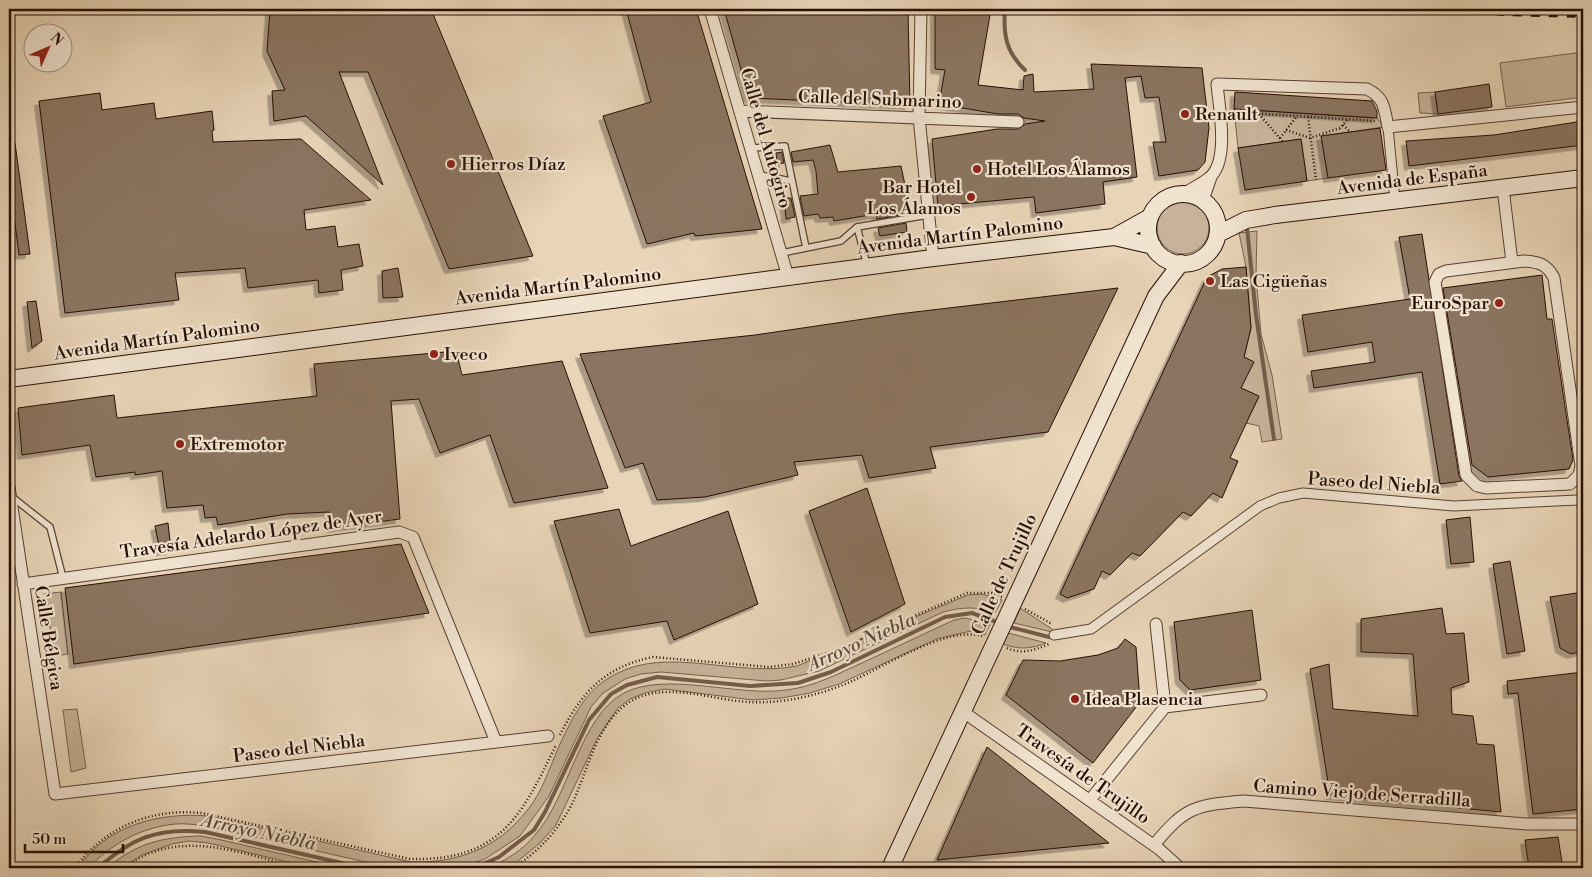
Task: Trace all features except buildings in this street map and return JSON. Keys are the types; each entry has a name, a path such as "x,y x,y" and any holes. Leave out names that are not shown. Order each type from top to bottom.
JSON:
{"main road":[{"name":"Avenida de España","path":"1218,234 1246,220 1583,178"},
{"path":"1182,194 1208,205 1217,222 1218,234 1211,250 1203,257 1182,263 1156,296 1159,252 1148,227 1150,217 1162,200 1182,194"},
{"name":"Avenida de España","path":"1208,205 1246,220"},
{"name":"Avenida Martín Palomino","path":"9,379 933,258 1114,237 1150,217"},
{"name":"Avenida Martín Palomino","path":"1114,237 1159,252"},
{"path":"1159,252 1182,263"},
{"name":"Calle de Trujillo","path":"890,868 1156,296"}],"street":[{"name":"Calle del Autogiro","path":"710,9 760,175 788,277"},
{"path":"921,9 919,118 933,258"},
{"path":"1208,205 1211,177 1218,162 1222,142 1217,84 1367,88 1378,94 1382,101 1383,124 1396,201"},
{"path":"1383,124 1583,107"},
{"name":"Calle del Submarino","path":"740,111 1018,122"},
{"path":"1182,194 1211,177"},
{"path":"1503,188 1512,262"},
{"path":"1512,262 1539,262 1550,269 1554,278 1581,466 1579,475 1570,484 1486,488 1477,486 1466,475 1435,282 1438,274 1446,271 1512,262"},
{"name":"Calle Bélgica","path":"9,491 55,794"},
{"name":"Paseo del Niebla","path":"1054,635 1091,629 1260,506 1279,498 1303,493 1454,506 1578,500 1583,503"},
{"name":"Travesía Adelardo López de Ayer","path":"23,584 399,532 413,537 496,742"},
{"path":"1156,624 1165,707"},
{"path":"1090,800 1165,707 1261,695"},
{"name":"Travesía de Trujillo","path":"962,711 1154,845 1180,868"},
{"name":"Paseo del Niebla","path":"55,794 548,736"},
{"name":"Camino Viejo de Serradilla","path":"1154,845 1174,821 1190,810 1210,804 1244,801 1527,824 1583,824"}],"lane":[{"path":"752,148 785,146 806,248"},
{"path":"760,175 791,181"},
{"path":"782,253 841,241 857,227 928,215"},
{"path":"857,227 867,267"},
{"path":"9,491 50,527 63,578"}],"path":[{"path":"1234,112 1348,119 1383,124"},
{"path":"1259,114 1283,142"},
{"path":"1280,138 1297,116"},
{"path":"1308,117 1316,180"},
{"path":"1286,130 1310,138 1343,125 1348,119"},
{"path":"1343,125 1350,132"},
{"path":"75,868 103,838 127,823 148,817 186,811 202,812 410,859 437,860 460,855 484,846 519,814 530,798 572,713 585,694 618,668 636,661 653,657 769,667 794,664 833,651 966,593 992,593 1055,625 1053,643 1034,651 1021,653 972,633 949,637 901,656 851,682 817,694 790,699 749,702 664,692 648,694 634,699 623,707 610,721 598,741 572,803 557,829 539,848 512,868"},
{"path":"124,868 154,852 180,845 206,846 300,868"}],"shaded area":[{"path":"1583,52 1583,97 1506,107 1500,63"},
{"path":"1435,92 1438,114 1420,113 1418,93"},
{"path":"1234,109 1377,118 1384,127 1322,136 1328,178 1307,181 1301,139 1238,148"},
{"path":"1178,202 1188,202 1197,206 1205,214 1209,228 1205,242 1197,250 1188,254 1178,254 1169,250 1161,242 1157,233 1157,223 1161,214 1169,206"},
{"path":"1257,231 1256,276 1261,334 1272,375 1282,439 1262,442 1259,426 1246,423 1259,397 1241,388 1253,362 1244,357 1251,328 1246,267 1239,233"},
{"path":"61,592 68,654 55,656 44,594"},
{"path":"982,594 1002,600 995,613 969,608 943,612 819,671 781,680 766,681 661,672 641,674 625,679 602,694 591,707 549,796 520,836 485,859 464,866 392,868 207,826 179,824 163,826 139,833 107,851 89,868 78,868 90,853 104,841 119,832 153,819 190,815 208,816 411,862 448,859 465,855 496,840 522,816 538,794 576,713 596,688 614,675 635,666 657,663 679,662 774,669 797,666 968,595"},
{"path":"1020,608 1052,629 1052,632 1014,623"},
{"path":"965,618 990,624 985,635 971,631 937,639 839,684 810,693 782,698 753,700 665,689 645,693 630,699 618,708 597,739 556,825 540,843 508,868 489,868 514,854 535,835 547,819 585,738 596,720 609,704 624,693 641,687 660,684 767,691 806,686 826,679 954,620"},
{"path":"1008,633 1046,643 1025,648 1009,646 1003,644"},
{"path":"77,709 86,768 71,772 63,710"},
{"path":"201,836 343,868 313,868 208,843 189,841 172,844 142,855 123,868 107,868 118,859 151,843 174,838"}],"waterway":[{"path":"1005,9 1005,35 1007,42 1014,57 1025,70"},
{"path":"1247,228 1256,315 1274,439"},
{"name":"Arroyo Niebla","path":"474,868 499,857 534,830 545,812 589,720 611,694 627,685 657,677 750,686 798,683 831,672 945,617 972,613 999,623"},
{"name":"Arroyo Niebla","path":"1006,626 1049,637"},
{"name":"Arroyo Niebla","path":"98,868 134,842 159,833 173,831 205,832 364,868"}],"railway":[{"path":"1459,9 1503,14 1583,16"}],"place":[{"name":"Renault","path":"1185,114"},
{"name":"Hierros Díaz","path":"451,164"},
{"name":"Hotel Los Álamos","path":"977,169"},
{"name":"Bar Hotel Los Álamos","path":"971,197"},
{"name":"Las Cigüeñas","path":"1210,281"},
{"name":"EuroSpar","path":"1499,303"},
{"name":"Iveco","path":"434,354"},
{"name":"Extremotor","path":"180,444"},
{"name":"Idea Plasencia","path":"1075,699"}]}
